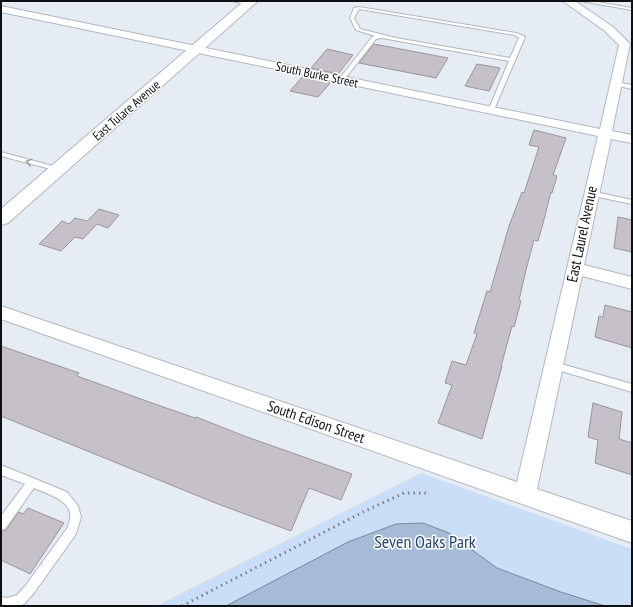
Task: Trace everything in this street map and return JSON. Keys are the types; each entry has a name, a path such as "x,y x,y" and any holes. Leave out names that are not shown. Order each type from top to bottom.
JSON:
{"street":[{"name":"East Laurel Avenue","path":"525,495 591,193 606,134 616,84 628,44 568,1"},
{"name":"East Tulare Avenue","path":"3,215 196,49 245,2"},
{"name":"South Burke Street","path":"1,9 632,139"},
{"path":"575,268 632,283"},
{"name":"South Edison Street","path":"1,312 632,532"}],"lane":[{"path":"583,1 632,9"},
{"path":"491,111 511,60 522,37 516,34 382,10 359,8 356,9 352,18 358,30 380,37 479,52 511,60"},
{"path":"342,79 374,38 380,37"},
{"path":"616,84 632,87"},
{"path":"1,154 58,169"},
{"path":"591,193 632,202"},
{"path":"554,366 632,388"},
{"path":"1,470 64,495 74,509 76,517 72,530 30,589 20,600 7,604 1,603"},
{"path":"1,525 32,483"}],"path":[{"path":"182,606 363,512 404,493 430,493"}],"green space":[{"name":"Seven Oaks Park","path":"421,473 632,549 632,606 156,606"}],"shaded area":[{"path":"423,523 449,533 497,568 561,592 605,606 226,606 348,542 396,524"}],"building":[{"path":"374,44 448,58 436,78 359,63"},
{"path":"327,49 353,55 338,74 311,68"},
{"path":"477,64 500,68 489,91 465,86"},
{"path":"303,76 331,82 318,97 290,91"},
{"path":"534,130 566,138 553,175 557,176 552,193 551,192 538,241 534,240 519,300 521,301 514,327 512,326 482,439 438,423 452,385 445,383 452,361 466,365 477,334 474,333 487,291 490,292 509,226 522,192 524,193 539,147 529,145"},
{"path":"99,209 119,215 108,228 97,224 83,239 75,237 61,251 39,244 62,221 69,224 75,218 87,221"},
{"path":"618,217 632,220 632,252 614,248"},
{"path":"605,305 632,312 632,348 595,337 599,316 603,317"},
{"path":"1,346 79,373 77,376 195,418 196,417 247,437 352,474 341,500 309,488 291,531 218,504 1,416"},
{"path":"593,403 622,412 619,439 632,443 632,475 595,463 598,440 588,437"},
{"path":"28,508 64,523 30,574 1,560 1,531 6,530 19,512 23,514"}]}
